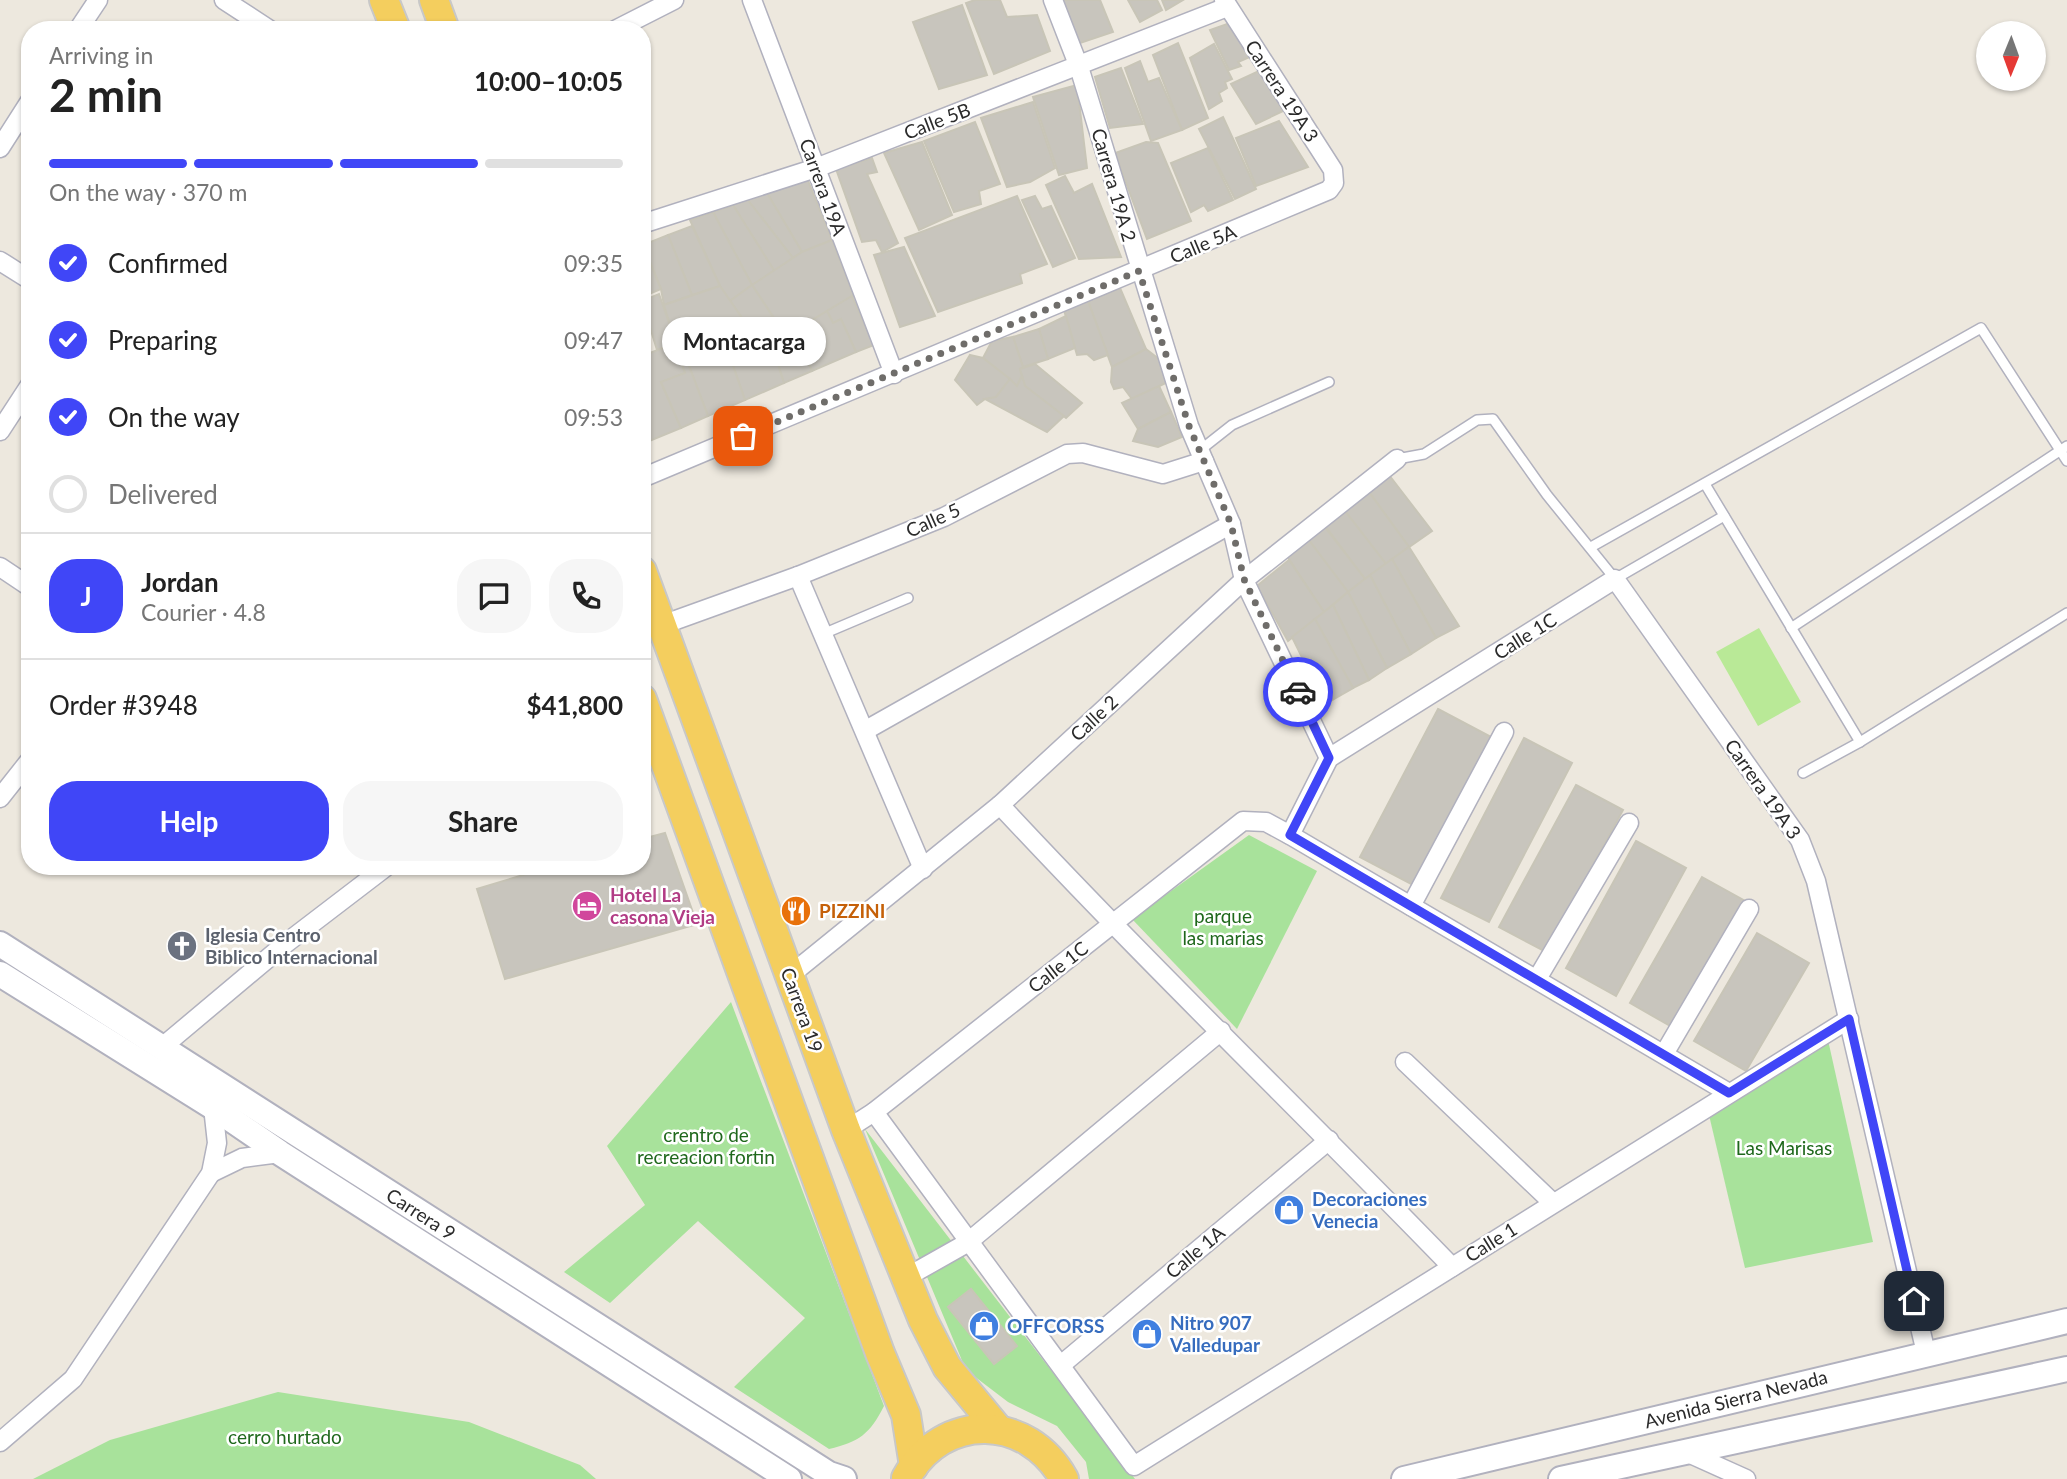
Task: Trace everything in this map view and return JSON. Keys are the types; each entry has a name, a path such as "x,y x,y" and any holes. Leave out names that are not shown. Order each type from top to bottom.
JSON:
{"highway":[{"path":"384,0 392,21"},
{"path":"435,0 442,21"},
{"name":"Carrera 19","path":"651,595 846,1130 905,1278 947,1367 999,1430"},
{"path":"651,724 880,1353 906,1415 905,1475"},
{"path":"905,1475 945,1438 971,1430 999,1430 1026,1438 1037,1446 1064,1479"}],"main road":[{"name":"Carrera 9","path":"0,944 829,1474 844,1479"},
{"name":"Carrera 9","path":"0,974 213,1107 280,1153 789,1479"},
{"name":"Avenida Sierra Nevada","path":"1405,1479 2067,1321"},
{"name":"Avenida Sierra Nevada","path":"1561,1479 2067,1369"}],"street":[{"path":"84,21 99,0"},
{"path":"224,0 256,21"},
{"path":"633,21 674,0"},
{"name":"Carrera 19A","path":"752,0 894,373"},
{"name":"Carrera 19A 2","path":"1053,0 1079,67 1139,271 1201,456 1231,524 1244,579 1329,758"},
{"name":"Calle 5B","path":"651,221 816,168 1079,67 1226,4"},
{"name":"Carrera 19A 3","path":"1226,4 1333,170 1334,183"},
{"path":"0,148 21,115"},
{"name":"Calle 5A","path":"651,474 1139,271 1328,190 1334,183"},
{"path":"0,261 21,274"},
{"path":"0,431 21,399"},
{"name":"Calle 5","path":"662,625 798,576 944,517 1067,454 1083,453 1163,474 1201,456"},
{"name":"Calle 2","path":"789,976 1000,805 1244,579 1397,459"},
{"path":"866,730 1231,524"},
{"path":"0,567 21,581"},
{"path":"798,576 866,730 923,869"},
{"name":"Carrera 19A 3","path":"1615,579 1800,840 1816,881 1926,1353"},
{"name":"Calle 1C","path":"1329,758 1615,579"},
{"path":"1411,906 1504,732"},
{"path":"1329,758 1290,835 1729,1093"},
{"path":"0,798 21,771"},
{"path":"1000,805 1111,925 1221,1031 1452,1267"},
{"name":"Calle 1C","path":"846,1130 874,1112 1243,821 1266,822 1290,835"},
{"path":"1537,979 1629,823"},
{"path":"161,1048 285,944 375,875"},
{"path":"1664,1054 1749,909"},
{"name":"Calle 1","path":"1061,1365 1134,1466 1849,1019"},
{"path":"905,1278 967,1243 1221,1031"},
{"path":"1405,1062 1553,1203"},
{"path":"0,1442 73,1379 211,1174 217,1143 213,1107"},
{"path":"874,1112 967,1243 1061,1365"},
{"name":"Calle 1A","path":"1061,1365 1329,1140"},
{"path":"211,1174 242,1158 280,1153"},
{"path":"1686,1452 1746,1479"}],"lane":[{"path":"1591,547 1981,328 2064,448 2067,461"},
{"path":"1201,456 1232,425 1329,382"},
{"name":"Carrera 19A 3","path":"1397,459 1424,454 1477,419 1493,419 1547,495 1615,579"},
{"path":"1791,628 2064,448"},
{"path":"1705,484 1860,742"},
{"path":"1615,579 1724,516"},
{"path":"823,634 908,598"},
{"path":"1803,773 1860,742 2067,614"}],"green space":[{"path":"1759,628 1801,702 1758,726 1716,652"},
{"name":"parque las marias","path":"1249,835 1317,871 1237,1029 1132,919"},
{"name":"crentro de recreacion fortin","path":"731,1002 884,1406 874,1424 856,1440 829,1449 734,1387 805,1318 698,1221 610,1303 564,1272 645,1205 607,1146"},
{"name":"Las Marisas","path":"1828,1040 1873,1242 1745,1268 1709,1115"},
{"path":"865,1129 1135,1479 1089,1479 1086,1462 1057,1426 1008,1402 966,1370"},
{"name":"cerro hurtado","path":"278,1392 469,1422 580,1465 596,1479 33,1479 110,1440"}],"building":[{"path":"975,0 1000,0 1007,17 1037,15 1050,51 994,74 966,3"},
{"path":"1062,0 1100,0 1113,32 1077,44"},
{"path":"1128,0 1157,0 1162,10 1140,22"},
{"path":"1162,0 1183,0 1166,10"},
{"path":"962,5 987,75 939,89 913,22"},
{"path":"1233,22 1252,56 1238,62 1241,66 1229,70 1210,30"},
{"path":"1178,43 1208,118 1182,130 1153,55"},
{"path":"1214,44 1232,79 1225,82 1227,88 1219,93 1222,101 1209,109 1190,58"},
{"path":"1140,61 1148,82 1159,78 1182,130 1151,141 1125,68"},
{"path":"1121,68 1143,124 1110,128 1095,77"},
{"path":"1261,70 1283,111 1256,124 1231,84"},
{"path":"1077,85 1087,168 1059,175 1033,97"},
{"path":"1033,102 1055,168 1030,182 1007,187 981,118"},
{"path":"1223,117 1256,189 1235,199 1199,129"},
{"path":"1279,121 1308,167 1256,186 1236,138"},
{"path":"975,122 1000,184 979,191 981,204 954,212 924,141"},
{"path":"922,142 952,215 919,230 884,153"},
{"path":"1146,142 1158,143 1191,221 1147,239 1115,153"},
{"path":"1208,148 1233,200 1208,211 1204,205 1191,212 1171,163"},
{"path":"872,158 877,172 867,174 898,243 882,252 876,240 862,242 836,169"},
{"path":"1065,176 1074,193 1092,184 1121,257 1079,259 1046,185"},
{"path":"807,178 832,240 802,252 767,193"},
{"path":"767,193 802,252 793,258 747,199"},
{"path":"1017,196 1047,264 1020,274 1022,283 938,312 905,238"},
{"path":"1035,196 1042,209 1051,206 1075,258 1053,267 1022,200"},
{"path":"747,199 793,258 775,272 733,205"},
{"path":"733,205 775,272 752,285 713,212"},
{"path":"713,212 752,285 730,301 720,286 690,220"},
{"path":"692,226 720,286 692,295 668,235"},
{"path":"668,235 692,295 664,305 651,265 651,242"},
{"path":"832,240 854,296 786,336 752,285 802,252"},
{"path":"904,247 935,316 900,327 874,255"},
{"path":"651,265 661,289 651,293"},
{"path":"752,285 773,317 749,328 730,301"},
{"path":"720,286 749,328 678,351 664,305"},
{"path":"1120,288 1146,349 1112,367 1088,301"},
{"path":"659,294 676,343 657,350 651,330 651,297"},
{"path":"852,296 874,345 856,352 841,319 833,323 827,311"},
{"path":"1088,301 1108,355 1094,360 1087,354 1077,355 1064,310"},
{"path":"827,311 833,323 841,319 856,352 812,371 800,344 792,347 786,336"},
{"path":"1066,316 1075,348 1048,359 1039,329"},
{"path":"773,317 792,347 800,344 812,371 784,383 764,322"},
{"path":"764,322 784,383 745,400 723,337"},
{"path":"1039,329 1048,359 1023,367 1013,337"},
{"path":"723,337 745,400 708,416 686,358 681,361 678,351"},
{"path":"1013,337 1023,367 1020,369 1022,376 1017,386 983,358 992,341"},
{"path":"676,343 685,373 661,382 681,428 651,440 651,353"},
{"path":"1146,349 1160,360 1172,380 1132,399 1123,387 1114,389 1111,382 1112,367"},
{"path":"970,355 983,358 1010,379 995,398 985,399 977,405 955,380"},
{"path":"686,358 708,416 681,428 661,382 685,373 681,361"},
{"path":"1035,364 1082,403 1066,418 1025,386 1020,369"},
{"path":"1022,376 1025,386 1064,416 1047,432 985,399 996,397 1010,379 1017,386"},
{"path":"1159,386 1171,412 1138,429 1122,403"},
{"path":"1171,412 1182,437 1158,447 1133,441 1138,429"},
{"path":"1389,475 1432,531 1409,547 1369,492"},
{"path":"1369,492 1409,547 1386,564 1345,511"},
{"path":"1345,511 1386,564 1365,579 1326,527"},
{"path":"1324,526 1365,579 1348,592 1308,539"},
{"path":"1308,539 1348,592 1324,612 1287,556"},
{"path":"1409,547 1459,626 1436,638 1392,559"},
{"path":"1392,559 1436,638 1411,654 1370,575"},
{"path":"1289,560 1324,612 1288,641 1257,586"},
{"path":"1370,575 1411,654 1387,668 1348,592"},
{"path":"1348,592 1387,668 1369,680 1333,605"},
{"path":"1333,605 1369,680 1353,688 1315,619"},
{"path":"1315,619 1353,688 1325,704 1292,637"},
{"path":"1438,709 1491,737 1413,885 1360,857"},
{"path":"1524,738 1572,763 1489,922 1441,898"},
{"path":"1576,785 1623,810 1546,952 1499,927"},
{"name":"Hotel La casona Vieja","path":"665,833 697,924 505,979 477,889 523,875 651,875 651,837"},
{"path":"1636,841 1686,868 1616,996 1566,968"},
{"path":"1702,877 1745,901 1672,1027 1630,1003"},
{"path":"1757,933 1809,963 1746,1071 1694,1041"},
{"path":"971,1289 1017,1346 994,1364 948,1307"}],"way so far":[{"path":"743,436 1139,271 1189,426 1231,524 1244,579 1298,692"}],"place":[{"name":"Montacarga","path":"743,436"},
{"name":"Hotel La casona Vieja","path":"587,906"},
{"name":"PIZZINI","path":"796,911"},
{"name":"Iglesia Centro Biblico Internacional","path":"182,946"},
{"name":"Decoraciones Venecia","path":"1289,1210"},
{"name":"OFFCORSS","path":"984,1326"},
{"name":"Nitro 907 Valledupar","path":"1147,1334"}],"route":[{"path":"1298,692 1329,758 1290,835 1729,1093 1849,1019 1914,1301"}]}
